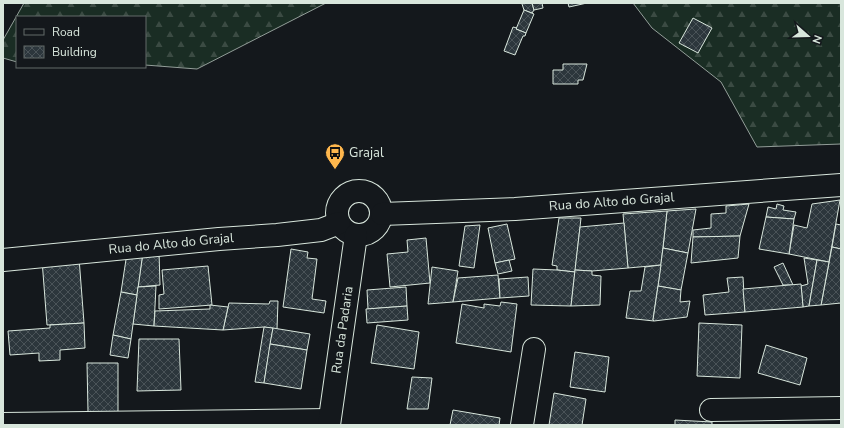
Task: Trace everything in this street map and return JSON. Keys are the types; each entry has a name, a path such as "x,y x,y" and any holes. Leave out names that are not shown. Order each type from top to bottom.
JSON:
{"street":[{"name":"Rua do Alto do Grajal","path":"382,214 515,209 841,185"},
{"path":"354,191 365,191 374,196 380,204 382,214 378,226 368,234 347,229 337,213 339,203 345,195 354,191"},
{"name":"Rua do Alto do Grajal","path":"3,260 321,230 347,229"},
{"name":"Rua da Padaria","path":"329,423 347,229"},
{"path":"522,425 534,349"},
{"path":"711,410 841,408"},
{"path":"3,424 329,423"}],"green space":[{"path":"24,3 326,3 197,69 146,65 146,16 17,16"},
{"path":"633,3 841,3 841,144 757,147 721,82 652,28"},
{"path":"16,17 16,62 3,58 3,40"}],"building":[{"path":"523,3 532,3 534,10 532,13 524,10"},
{"path":"532,3 542,3 543,8 534,10"},
{"path":"568,3 587,3 569,7"},
{"path":"524,10 534,14 526,33 516,29"},
{"path":"693,18 712,28 698,53 679,43"},
{"path":"513,27 526,33 525,36 523,36 515,55 504,51"},
{"path":"563,64 587,64 583,80 578,80 578,84 553,84 553,70 563,70"},
{"path":"840,200 829,262 789,254 794,225 807,228 812,204"},
{"path":"749,204 740,236 693,237 693,230 711,228 711,214 726,213 726,206"},
{"path":"777,204 784,206 783,210 796,212 794,219 766,217 768,207 776,209"},
{"path":"696,209 688,253 663,248 667,211"},
{"path":"667,211 661,265 628,268 623,214"},
{"path":"766,217 794,219 789,254 759,249"},
{"path":"559,218 581,218 575,272 557,270 557,266 552,265"},
{"path":"624,223 628,268 592,271 575,270 580,227"},
{"path":"507,224 515,259 495,263 488,228"},
{"path":"836,224 841,225 841,249 832,247"},
{"path":"480,225 474,268 459,266 465,226"},
{"path":"740,236 738,258 691,263 693,237"},
{"path":"426,238 430,283 390,287 387,254 408,252 407,240"},
{"path":"832,247 841,249 841,303 821,305"},
{"path":"663,248 688,253 681,290 658,286"},
{"path":"291,249 308,252 307,258 317,259 312,299 326,301 324,313 283,307"},
{"path":"159,251 160,285 138,287 143,252"},
{"path":"143,252 137,295 121,292 127,253"},
{"path":"79,258 84,323 47,325 42,260"},
{"path":"804,258 817,260 809,306 803,307 801,286 808,284"},
{"path":"509,260 512,271 498,274 495,263"},
{"path":"817,260 829,262 821,305 809,306"},
{"path":"783,263 793,285 783,285 774,267"},
{"path":"661,265 654,321 626,318 630,291 641,291 645,267"},
{"path":"208,266 212,305 159,309 159,295 164,294 162,270"},
{"path":"432,267 458,271 453,302 428,304"},
{"path":"533,269 575,272 571,306 531,305"},
{"path":"575,270 592,271 592,275 601,276 600,305 571,306"},
{"path":"498,275 500,298 453,302 458,278"},
{"path":"528,277 529,296 500,298 499,279"},
{"path":"743,277 745,312 705,315 703,295 729,292 727,278"},
{"path":"801,284 803,307 745,312 743,289"},
{"path":"156,286 154,326 133,324 138,287"},
{"path":"658,286 681,290 680,302 690,301 687,317 653,320"},
{"path":"406,287 407,306 368,309 367,290"},
{"path":"121,292 137,295 131,339 113,335"},
{"path":"270,301 278,301 277,329 264,327 223,330 229,303 269,304"},
{"path":"501,302 517,304 511,352 456,343 462,304 484,308 484,304 500,306"},
{"path":"210,305 228,307 223,330 154,326 155,311 210,309"},
{"path":"407,306 408,320 367,323 366,309"},
{"path":"84,323 85,348 60,350 60,360 39,361 39,353 10,355 8,331 50,328 50,325"},
{"path":"699,323 742,325 740,378 697,376"},
{"path":"377,325 419,332 414,369 371,363"},
{"path":"264,327 273,328 264,383 255,382"},
{"path":"273,328 310,334 307,350 270,344"},
{"path":"113,335 131,339 128,358 110,355"},
{"path":"139,339 179,339 181,390 137,391"},
{"path":"270,344 307,350 301,389 264,383"},
{"path":"766,345 807,358 800,385 758,373"},
{"path":"575,352 609,357 605,392 570,387"},
{"path":"87,363 118,363 118,412 88,412"},
{"path":"412,377 432,378 428,409 407,409"},
{"path":"554,393 586,399 582,425 549,425"},
{"path":"453,410 500,418 499,425 450,425"},
{"path":"675,420 712,422 712,425 675,425"}],"place":[{"name":"Grajal","path":"335,170"}]}
